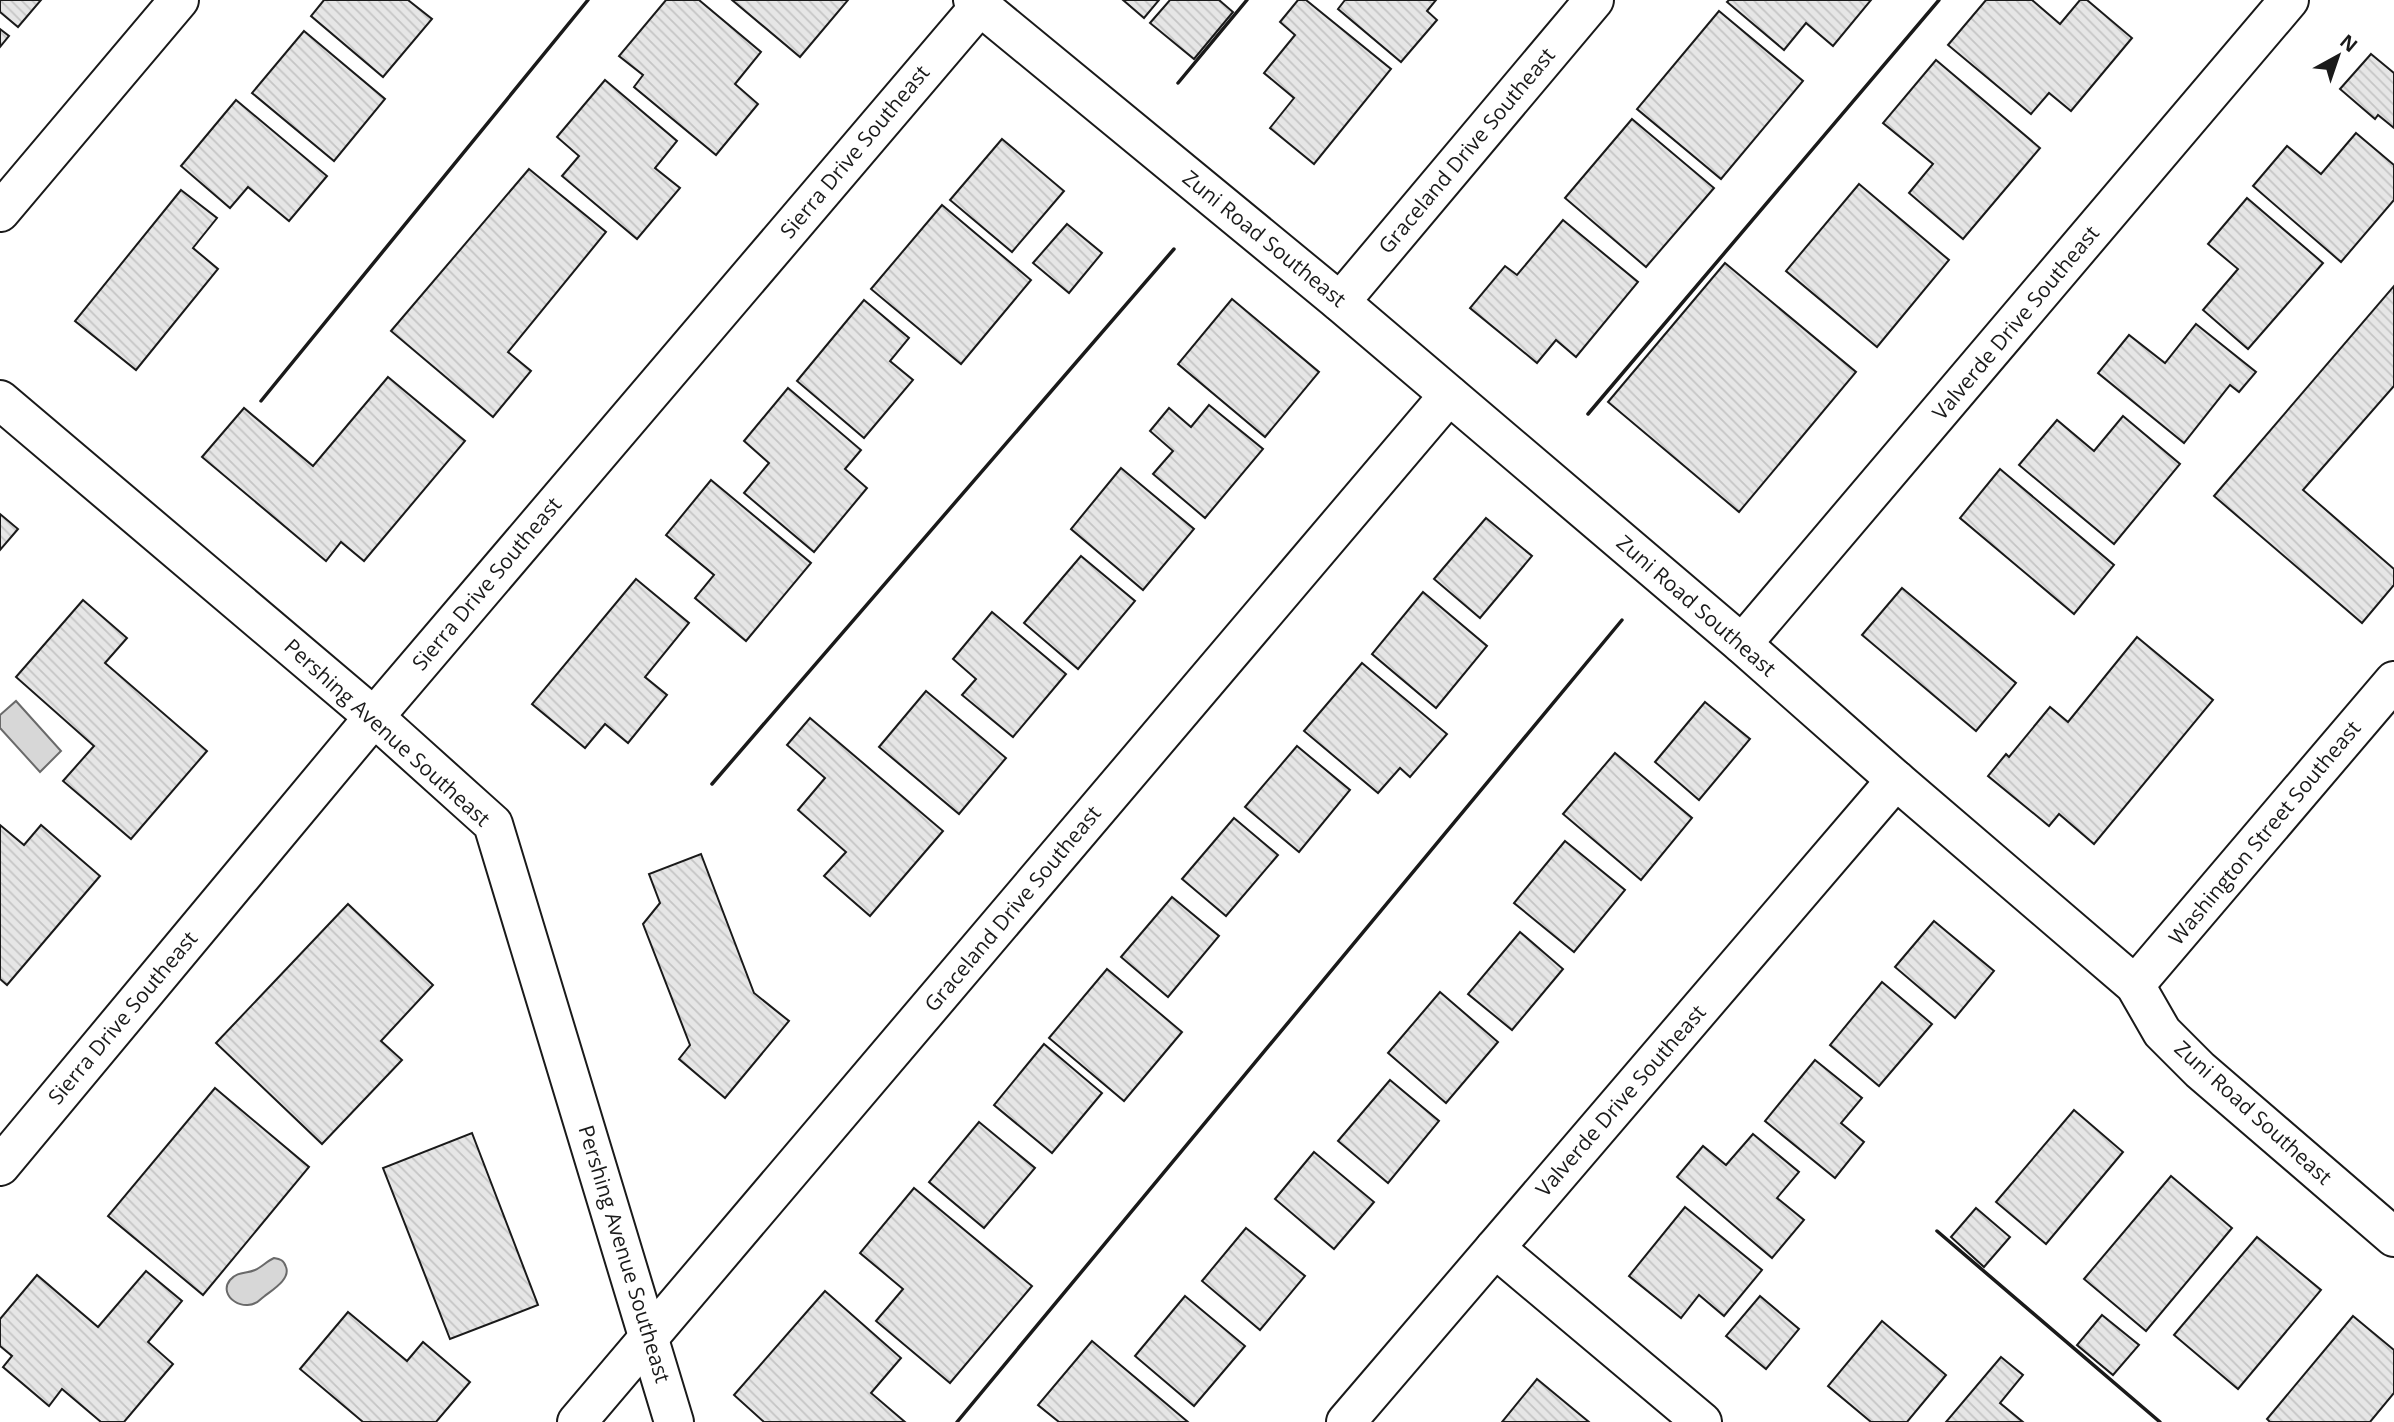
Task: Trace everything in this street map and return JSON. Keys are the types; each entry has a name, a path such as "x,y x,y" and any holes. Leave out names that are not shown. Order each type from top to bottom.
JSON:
{"street":[{"path":"0,212 179,0"},
{"name":"Graceland Drive Southeast","path":"1340,302 1594,0"},
{"name":"Valverde Drive Southeast","path":"1742,645 2289,0"},
{"name":"Zuni Road Southeast","path":"976,3 1340,302 2135,985 2162,1032 2200,1070 2394,1237"},
{"name":"Sierra Drive Southeast","path":"0,1166 374,717 976,3"},
{"name":"Graceland Drive Southeast","path":"577,1422 1449,396"},
{"name":"Pershing Avenue Southeast","path":"0,400 374,717 493,824 674,1422"},
{"name":"Washington Street Southeast","path":"2135,985 2394,681"},
{"name":"Valverde Drive Southeast","path":"1346,1422 1896,780"},
{"path":"1495,1248 1702,1422"}],"shaded area":[{"path":"16,701 61,751 40,772 0,728 0,715"},
{"path":"274,1258 284,1263 287,1272 279,1285 255,1303 248,1305 235,1302 230,1297 227,1286 233,1277 255,1270"}],"building":[{"path":"0,0 41,0 18,27 0,12"},
{"path":"324,0 408,0 432,19 383,77 311,16"},
{"path":"666,0 699,0 761,52 735,84 758,104 716,155 634,87 643,75 619,56"},
{"path":"732,0 848,0 800,57"},
{"path":"1123,0 1159,0 1144,18"},
{"path":"1170,0 1219,0 1233,12 1194,59 1150,23"},
{"path":"1298,0 1306,0 1391,69 1314,164 1270,128 1294,98 1264,73 1295,35 1280,22"},
{"path":"1345,0 1436,0 1427,11 1437,20 1401,62 1338,9"},
{"path":"1871,0 1833,46 1806,23 1784,50 1727,2"},
{"path":"1986,0 2032,0 2060,24 2080,0 2087,0 2132,38 2071,111 2049,93 2031,114 1948,45"},
{"path":"1719,11 1803,81 1721,179 1637,109"},
{"path":"0,29 9,36 0,47"},
{"path":"304,31 385,99 334,161 252,93"},
{"path":"2371,54 2394,73 2394,128 2378,115 2375,119 2340,89"},
{"path":"1936,60 2040,148 1963,239 1909,193 1933,164 1883,123"},
{"path":"605,80 677,141 655,168 680,188 637,239 562,176 579,156 557,137"},
{"path":"236,100 327,176 289,221 248,187 230,208 181,166"},
{"path":"1632,119 1714,188 1646,267 1565,198"},
{"path":"2356,133 2394,165 2394,200 2341,262 2253,186 2287,146 2321,174"},
{"path":"1002,139 1064,191 1012,252 950,200"},
{"path":"529,169 606,232 508,352 531,371 493,417 391,331"},
{"path":"1859,184 1949,260 1877,347 1786,271"},
{"path":"181,190 217,218 193,248 218,269 136,370 75,321"},
{"path":"2247,198 2323,263 2248,349 2203,310 2238,269 2208,244"},
{"path":"942,205 1031,280 961,364 871,289"},
{"path":"1563,220 1638,282 1576,357 1556,340 1537,363 1470,308 1505,266 1517,275"},
{"path":"1067,224 1102,253 1069,293 1033,263"},
{"path":"1725,263 1856,372 1739,512 1608,402"},
{"path":"2394,286 2394,386 2303,490 2394,569 2394,585 2362,623 2214,496"},
{"path":"1232,299 1319,372 1265,437 1178,364"},
{"path":"864,300 909,338 890,361 913,380 864,438 797,381"},
{"path":"2196,324 2256,372 2239,392 2230,385 2184,443 2098,373 2129,335 2165,363"},
{"path":"388,377 465,441 364,561 341,542 326,561 202,457 244,408 313,466"},
{"path":"788,388 861,450 845,469 867,488 814,552 744,493 769,463 744,441"},
{"path":"1209,405 1263,449 1205,518 1153,474 1173,451 1150,431 1169,408 1191,427"},
{"path":"2123,416 2180,464 2114,544 2019,465 2057,420 2094,451"},
{"path":"1121,468 1194,529 1143,590 1071,529"},
{"path":"2000,469 2114,565 2074,614 1960,518"},
{"path":"711,480 811,563 746,641 695,598 714,575 666,535"},
{"path":"0,514 18,529 0,550"},
{"path":"1486,518 1532,556 1480,618 1434,579"},
{"path":"1081,556 1135,601 1078,669 1024,623"},
{"path":"636,579 689,623 645,677 667,695 628,743 605,724 585,748 532,704"},
{"path":"1902,588 2016,683 1976,731 1862,635"},
{"path":"1423,592 1487,646 1436,708 1372,654"},
{"path":"83,600 127,638 105,663 207,751 131,839 63,781 94,746 16,677"},
{"path":"992,612 1066,674 1013,737 962,695 976,679 953,659"},
{"path":"2137,637 2213,700 2094,844 2059,814 2049,826 1988,776 2006,754 2009,757 2050,707 2068,722"},
{"path":"1362,663 1447,734 1410,777 1400,768 1378,793 1304,731"},
{"path":"926,691 1006,758 959,814 879,747"},
{"path":"1705,702 1750,739 1699,800 1655,762"},
{"path":"810,718 943,831 870,916 824,876 846,852 798,810 825,778 787,745"},
{"path":"1297,746 1350,790 1299,852 1245,807"},
{"path":"1615,753 1692,818 1641,880 1563,814"},
{"path":"1234,818 1278,855 1226,916 1182,879"},
{"path":"0,825 24,845 41,825 100,876 7,985 0,979"},
{"path":"1565,841 1625,890 1574,952 1514,903"},
{"path":"701,854 754,993 789,1021 725,1098 679,1059 690,1045 643,924 660,903 649,874"},
{"path":"1172,897 1219,936 1168,997 1121,957"},
{"path":"348,904 433,985 381,1041 402,1060 322,1144 216,1043"},
{"path":"1934,921 1994,971 1955,1018 1895,967"},
{"path":"1520,932 1563,969 1512,1030 1468,994"},
{"path":"1107,969 1182,1032 1124,1101 1049,1038"},
{"path":"1882,982 1932,1024 1879,1086 1830,1045"},
{"path":"1440,992 1498,1042 1446,1103 1388,1053"},
{"path":"1044,1044 1102,1093 1052,1153 994,1105"},
{"path":"1815,1060 1862,1098 1841,1123 1864,1142 1835,1178 1765,1121"},
{"path":"1390,1080 1439,1121 1388,1183 1338,1141"},
{"path":"215,1088 309,1167 203,1295 108,1216"},
{"path":"2074,1110 2123,1152 2046,1244 1996,1202"},
{"path":"979,1122 1035,1168 984,1228 929,1182"},
{"path":"472,1133 538,1305 450,1339 383,1168"},
{"path":"1753,1134 1799,1172 1777,1198 1804,1220 1772,1258 1677,1177 1703,1146 1726,1165"},
{"path":"1314,1152 1374,1202 1334,1249 1275,1199"},
{"path":"2171,1176 2232,1228 2146,1331 2084,1279"},
{"path":"914,1188 1032,1286 950,1383 876,1321 903,1289 860,1253"},
{"path":"1685,1207 1762,1270 1724,1316 1699,1295 1681,1318 1629,1276"},
{"path":"1976,1208 2010,1237 1984,1267 1951,1237"},
{"path":"1246,1228 1305,1276 1260,1330 1202,1281"},
{"path":"2257,1237 2321,1290 2238,1389 2174,1335"},
{"path":"146,1271 182,1301 148,1342 173,1364 124,1422 101,1422 62,1389 49,1406 3,1367 12,1356 0,1346 0,1319 37,1275 98,1327"},
{"path":"825,1291 901,1358 871,1393 905,1422 764,1422 734,1395"},
{"path":"1185,1296 1245,1346 1194,1406 1135,1356"},
{"path":"1760,1296 1799,1329 1766,1369 1726,1336"},
{"path":"348,1312 407,1361 423,1342 470,1382 436,1422 363,1422 300,1369"},
{"path":"2102,1315 2139,1345 2113,1375 2077,1345"},
{"path":"2353,1316 2394,1350 2394,1393 2370,1422 2270,1422 2267,1419"},
{"path":"1882,1321 1946,1375 1907,1422 1871,1422 1828,1386"},
{"path":"1092,1341 1188,1422 1059,1422 1038,1405"},
{"path":"2001,1357 2023,1375 2000,1403 2023,1422 1946,1422"},
{"path":"1537,1379 1589,1422 1502,1422"}],"wall":[{"path":"261,401 588,0"},
{"path":"1178,83 1247,0"},
{"path":"1588,414 1939,0"},
{"path":"712,784 1174,249"},
{"path":"957,1422 1622,620"},
{"path":"1937,1231 2160,1422"}]}
